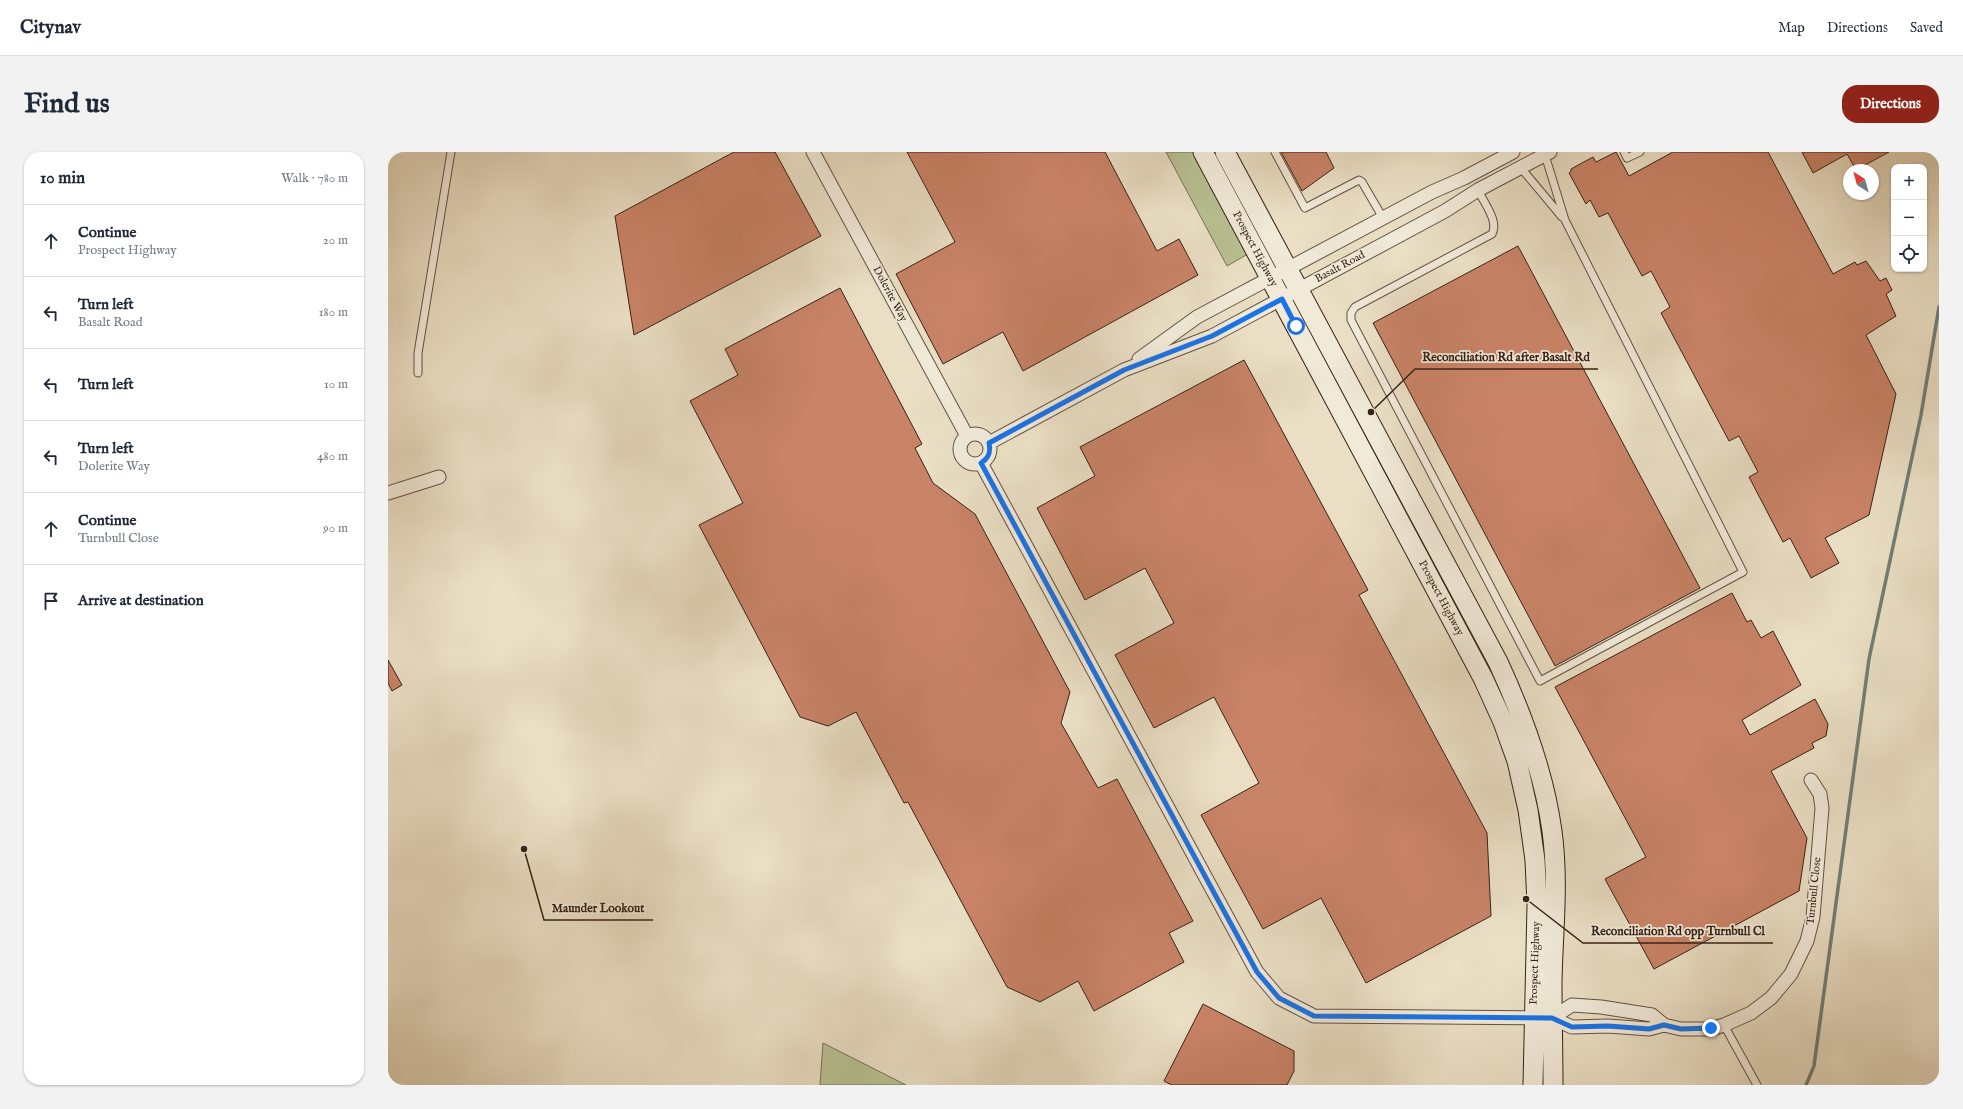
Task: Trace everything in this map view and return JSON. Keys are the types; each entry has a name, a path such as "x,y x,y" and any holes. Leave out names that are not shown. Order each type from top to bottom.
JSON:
{"main road":[{"name":"Prospect Highway","path":"1203,152 1484,678 1509,737 1527,803 1535,860 1537,905 1533,1018 1533,1085"},
{"name":"Prospect Highway","path":"1225,152 1498,662 1528,733 1540,773 1549,813 1555,860 1556,891 1552,1018 1553,1085"}],"street":[{"name":"Dolerite Way","path":"813,152 967,436"},
{"name":"Basalt Road","path":"1124,370 1197,317 1383,218 1513,152"},
{"name":"Basalt Road","path":"989,443 1124,370 1212,336 1444,211 1478,190 1521,168 1540,155"},
{"path":"977,434 986,439 989,443 990,452 981,463 971,464 963,458 961,454 961,444 967,436 977,434"},
{"path":"981,463 1257,972 1279,998 1314,1016 1552,1018"},
{"path":"388,494 439,477"},
{"name":"Turnbull Close","path":"1552,1018 1572,1027 1608,1026 1649,1029 1664,1025 1696,1030 1724,1025 1751,1013 1771,998 1791,974 1807,941 1813,917 1822,808 1820,794 1811,780"},
{"name":"Turnbull Close","path":"1552,1018 1572,1005 1601,1007 1652,1015 1664,1025"}],"lane":[{"path":"418,373 418,353 451,152"},
{"path":"1275,152 1305,208 1359,180 1362,182 1383,218"},
{"path":"1624,152 1628,158 1640,152"},
{"path":"1478,190 1494,222 1495,229 1492,234 1355,307 1351,313 1351,320 1540,681 1743,572 1565,220 1540,155"},
{"path":"1521,168 1565,220"},
{"path":"1724,1025 1757,1085"}],"green space":[{"path":"1166,152 1194,152 1248,254 1227,266"},
{"path":"823,1043 906,1085 820,1085"}],"building":[{"path":"734,152 775,152 821,236 634,335 615,216"},
{"path":"907,152 1105,152 1157,251 1179,239 1198,275 1023,371 1003,332 943,364 896,274 955,242"},
{"path":"1281,152 1326,152 1334,168 1302,191"},
{"path":"1616,152 1629,176 1673,152 1768,152 1833,274 1855,262 1857,265 1866,261 1880,281 1886,278 1892,290 1886,294 1896,316 1866,335 1896,394 1869,515 1825,538 1839,563 1811,578 1790,538 1783,542 1749,477 1758,472 1739,436 1729,441 1661,313 1670,307 1651,271 1642,276 1608,213 1599,217 1590,200 1586,204 1569,173 1571,169 1593,157 1596,162"},
{"path":"1802,152 1889,152 1867,164 1853,164 1847,154 1813,173"},
{"path":"1518,246 1700,588 1555,666 1373,323"},
{"path":"840,288 922,444 915,448 933,483 975,514 1070,692 1061,723 1098,788 1117,779 1193,921 1169,933 1184,962 1094,1011 1078,981 1040,1002 1007,987 908,802 904,803 856,712 828,726 800,717 699,525 743,503 690,401 738,375 725,349"},
{"path":"1244,360 1368,590 1359,595 1487,833 1491,916 1366,983 1321,898 1263,929 1201,815 1259,783 1214,697 1154,728 1115,655 1174,623 1145,568 1085,600 1037,508 1095,476 1080,447"},
{"path":"1732,593 1747,622 1751,620 1761,638 1773,631 1801,685 1742,720 1750,735 1815,699 1828,724 1826,736 1812,743 1814,748 1771,771 1807,838 1799,891 1654,969 1605,879 1646,857 1555,687"},
{"path":"388,660 402,685 392,691 388,683"},
{"path":"1203,1004 1294,1051 1294,1071 1287,1085 1172,1085 1164,1081"}],"waterway":[{"path":"1806,1085 1814,1066 1869,659 1921,415 1939,307"}],"place":[{"name":"Reconciliation Rd after Basalt Rd","path":"1371,412"},
{"name":"Maunder Lookout","path":"524,849"},
{"name":"Reconciliation Rd opp Turnbull Cl","path":"1526,899"}],"route":[{"path":"1296,326 1282,299 1212,336 1124,370 1044,413 989,443 990,452 988,457 981,463 1257,972 1279,998 1314,1016 1552,1018 1572,1027 1608,1026 1649,1029 1664,1025 1681,1029 1696,1030 1711,1028"}]}
